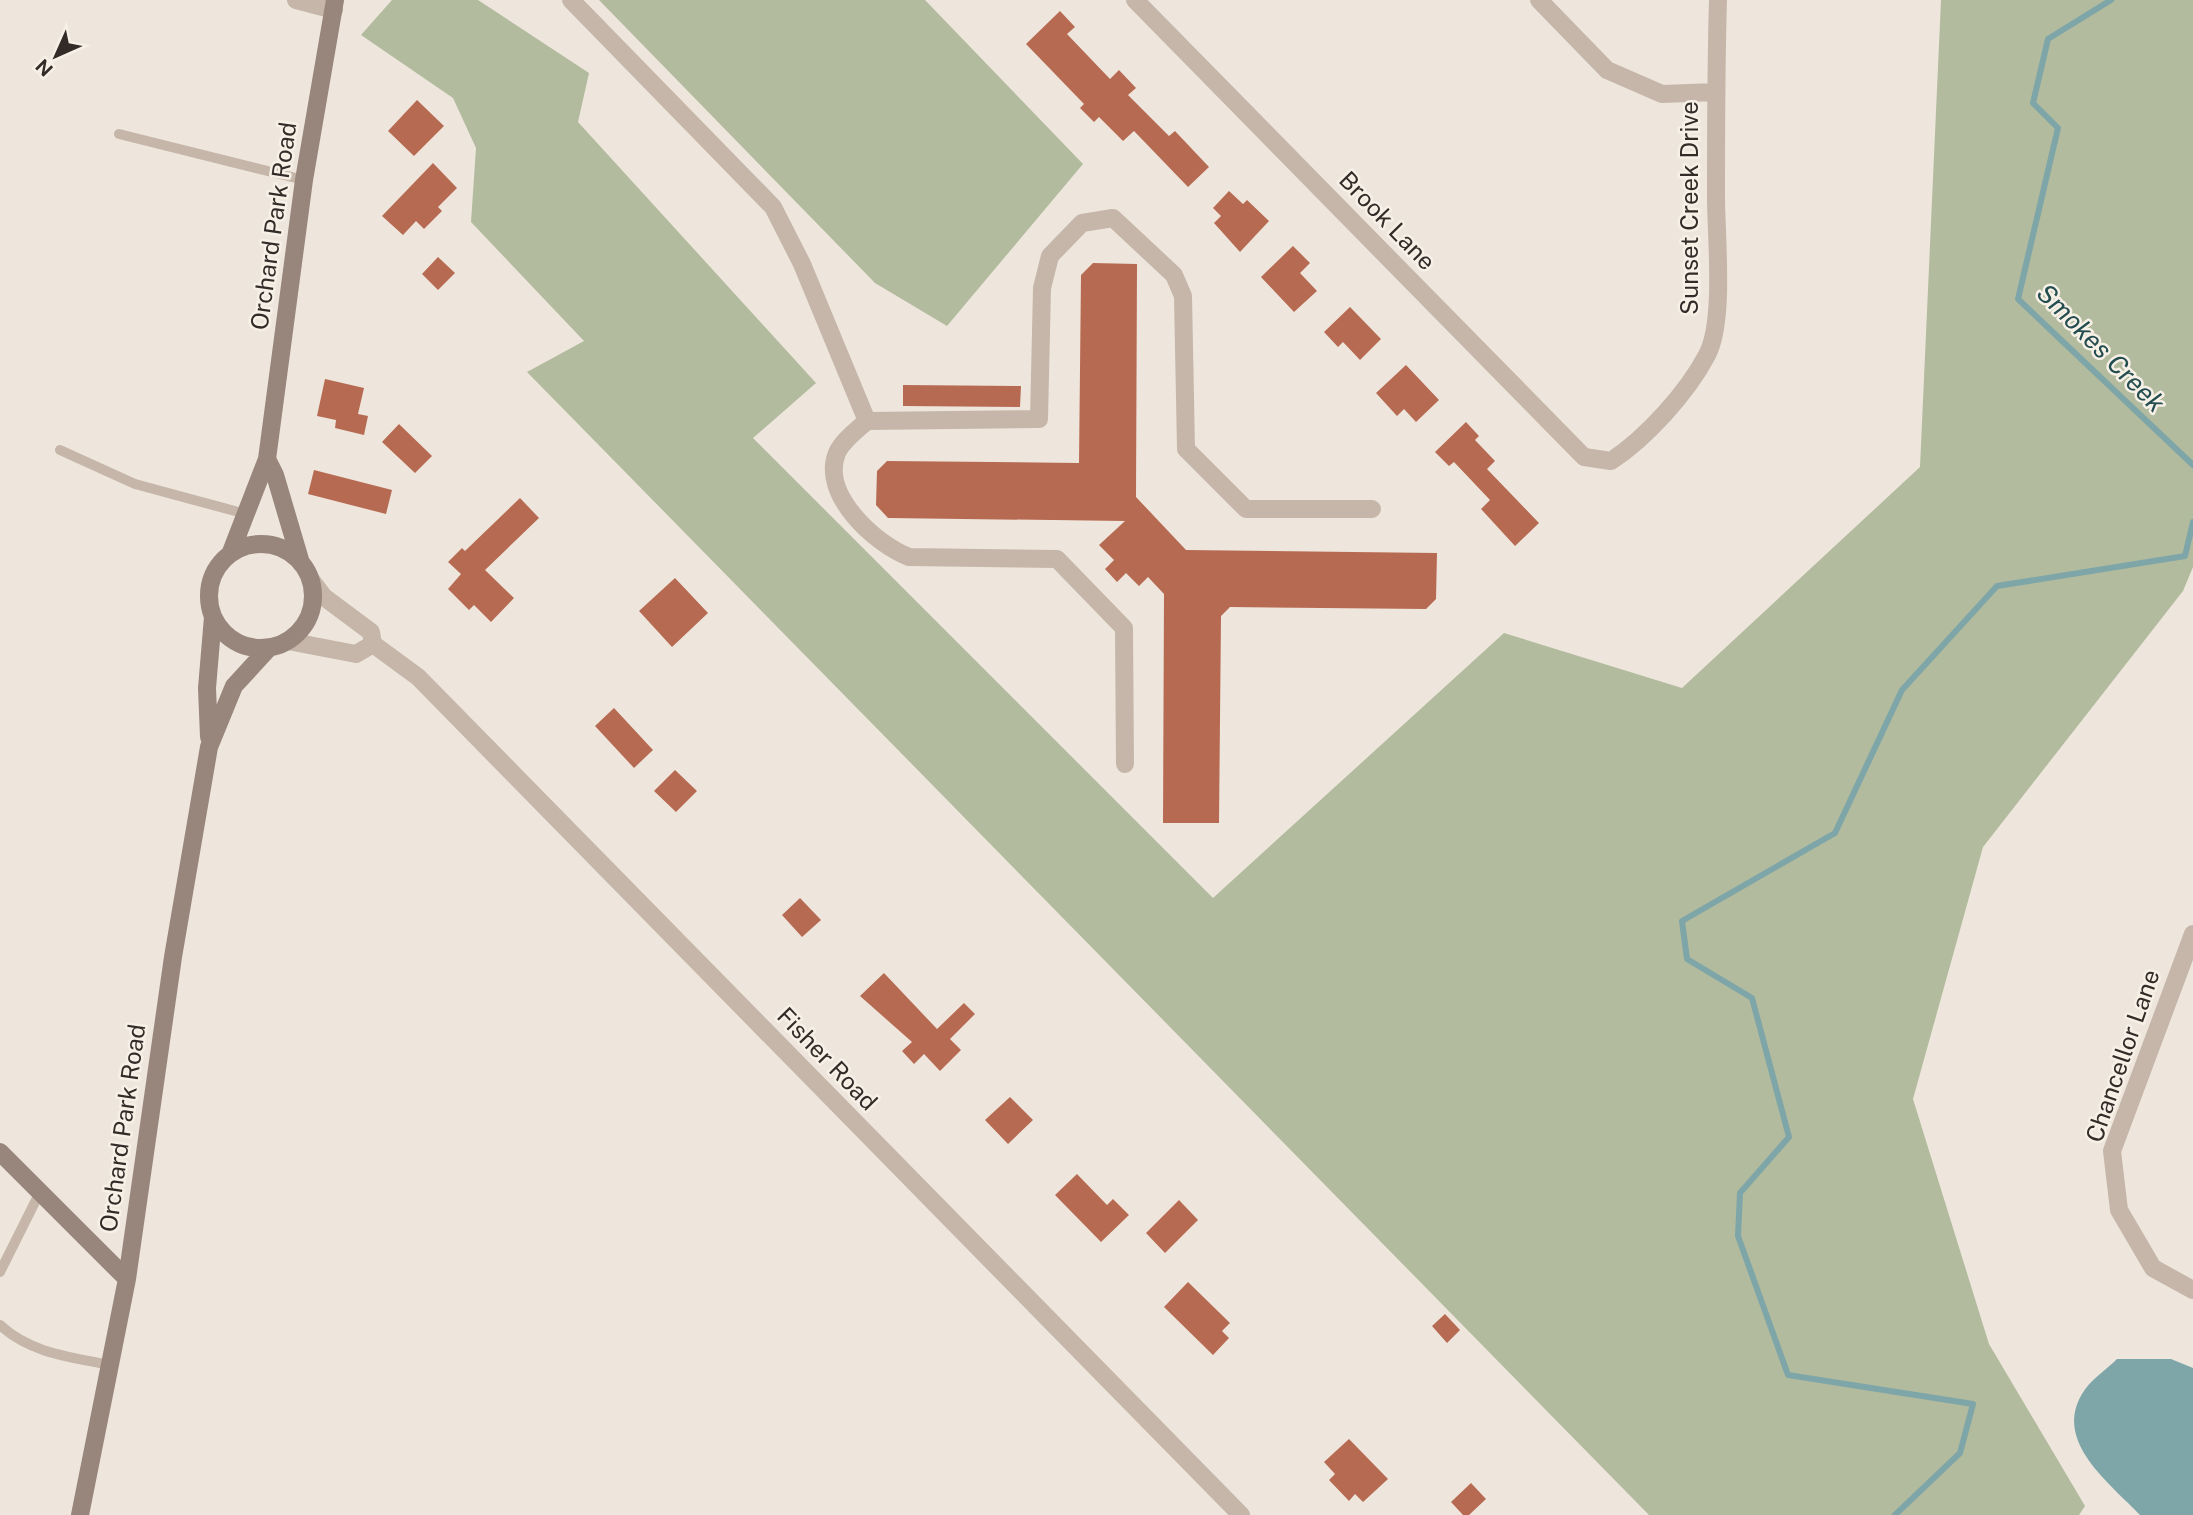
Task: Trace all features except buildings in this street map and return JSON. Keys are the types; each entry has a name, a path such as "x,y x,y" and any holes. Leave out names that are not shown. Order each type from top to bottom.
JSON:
{"main road":[{"name":"Orchard Park Road","path":"231,552 258,476 267,459 304,180 335,5"},
{"name":"Orchard Park Road","path":"267,459 275,475 302,563"},
{"path":"264,543 282,547 302,563 311,580 313,604 308,621 288,641 269,648 249,647 233,640 213,617 208,597 211,580 219,564 231,552 247,545 264,543"},
{"name":"Orchard Park Road","path":"80,1515 127,1279 173,957 209,747 207,688 213,617"},
{"name":"Orchard Park Road","path":"209,747 234,686 269,648"},
{"path":"0,1152 127,1279"}],"street":[{"path":"296,0 335,5"},
{"path":"570,0 773,207 802,264 867,421"},
{"name":"Brook Lane","path":"1135,0 1584,457 1611,461"},
{"path":"1539,0 1608,70 1662,94 1715,92"},
{"name":"Sunset Creek Drive","path":"1611,461 1633,446 1658,419 1708,354 1717,308 1715,92 1718,0"},
{"path":"1125,764 1124,628 1057,559 909,557 889,549 850,511 835,484 834,468 838,451 867,421 1040,419 1042,288 1050,256 1082,223 1113,218 1174,275 1183,296 1186,449 1247,509 1373,509"},
{"name":"Fisher Road","path":"311,580 324,597 371,632 373,644 418,677 1241,1515"},
{"path":"288,641 356,654 373,644"},
{"name":"Chancellor Lane","path":"2193,934 2112,1151 2119,1210 2153,1268 2193,1290"}],"lane":[{"path":"119,134 304,180"},
{"path":"60,450 135,484 246,514"},
{"path":"0,1272 40,1192"},
{"path":"0,1325 13,1337 45,1352 110,1365"}],"green space":[{"path":"392,0 478,0 589,73 578,122 816,383 753,438 1213,898 1504,633 1682,688 1920,467 1941,0 2193,0 2193,567 2183,591 1983,847 1913,1099 1989,1344 2085,1506 2079,1515 1649,1515 527,372 584,341 471,222 476,148 453,98 361,35"},
{"path":"599,0 925,0 1083,164 947,326 875,283"}],"water":[{"path":"2117,1359 2171,1359 2193,1368 2193,1515 2140,1515 2101,1476 2080,1445 2075,1429 2075,1412 2082,1394 2093,1380"}],"waterway":[{"name":"Smokes Creek","path":"2111,0 2048,39 2033,103 2058,128 2018,299 2193,465"},
{"name":"Smokes Creek","path":"1895,1515 1960,1453 1973,1404 1788,1375 1738,1236 1740,1193 1789,1137 1752,998 1687,959 1682,921 1835,833 1902,690 1997,586 2185,556 2193,522"}]}
